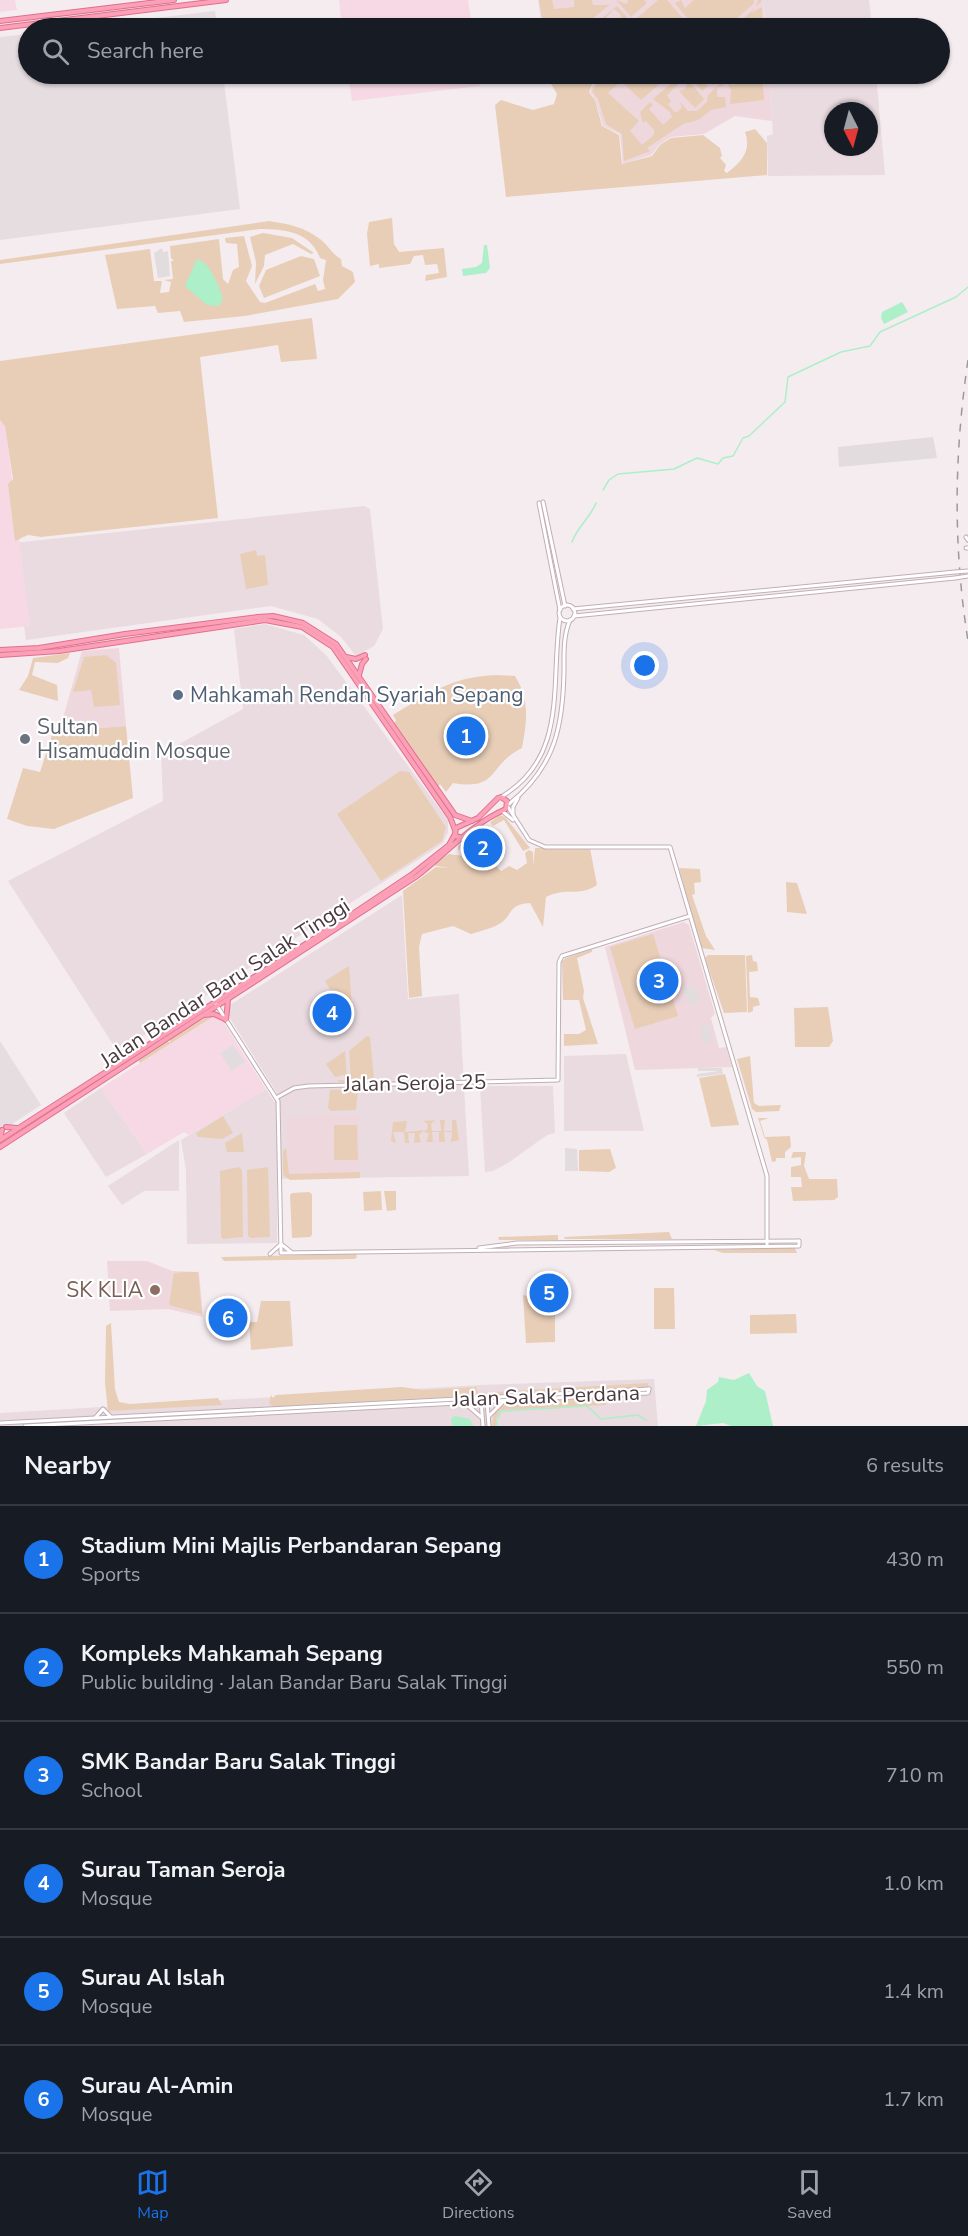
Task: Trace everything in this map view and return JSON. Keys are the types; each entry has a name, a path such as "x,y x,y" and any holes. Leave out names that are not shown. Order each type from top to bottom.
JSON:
{"main road":[{"path":"25,18 174,0"},
{"path":"81,18 226,0"},
{"path":"0,21 18,19"},
{"path":"0,28 18,26"},
{"path":"0,650 39,648 125,634 273,616 303,623 336,644 391,720 454,814 472,821"},
{"path":"0,655 58,651 265,620 282,621 302,627 333,647 450,817 458,838 463,838"},
{"path":"345,657 356,659 365,657 359,676"},
{"path":"384,724 391,720"},
{"path":"455,832 501,797 508,805"},
{"name":"Jalan Bandar Baru Salak Tinggi","path":"0,1147 216,1004 417,876 480,823 508,805"},
{"name":"Jalan Bandar Baru Salak Tinggi","path":"0,1140 216,1004 411,875 449,845 455,832"},
{"path":"201,1016 214,1014 226,1020 226,1005 233,995"},
{"path":"0,1140 4,1129 19,1128"}],"street":[{"path":"501,797 529,776 545,746 554,707 560,610 541,503 565,606"},
{"path":"565,606 573,609 968,571"},
{"path":"767,1244 767,1176 669,847 545,847 529,840 508,805 538,775 555,744 562,712 565,640 570,620 574,616 968,576"},
{"path":"560,610 565,606"},
{"path":"573,609 574,616"},
{"path":"560,618 570,620"},
{"path":"514,818 513,807 521,794"},
{"path":"501,811 517,823"},
{"name":"Jalan Seroja 25","path":"276,1098 294,1088 309,1086 558,1080 559,962 562,956 690,916"},
{"path":"216,1004 276,1098 281,1253 468,1250 517,1243 799,1246 799,1241 767,1244"},
{"path":"281,1244 293,1253"},
{"path":"270,1254 281,1244"},
{"name":"Jalan Salak Perdana","path":"25,1426 464,1402 487,1399 649,1389 648,1393 487,1399"},
{"path":"487,1399 489,1426"},
{"path":"481,1400 483,1426"},
{"name":"Jalan Salak Perdana","path":"0,1422 6,1424 103,1417 481,1400"},
{"path":"488,1418 495,1408 506,1400"},
{"path":"464,1402 482,1419"},
{"path":"95,1418 103,1409 111,1417"},
{"path":"103,1417 103,1422"}],"shaded area":[{"path":"0,0 15,0 17,10 0,12"},
{"path":"339,0 468,0 471,18 341,18"},
{"path":"538,0 763,0 764,18 541,18"},
{"path":"539,0 552,0 554,9 574,7 574,0 592,0 593,5 609,5 593,18 542,18"},
{"path":"616,0 627,4 628,0 644,0 647,3 631,17"},
{"path":"658,0 667,0 682,18 637,18"},
{"path":"681,0 685,8 694,0 754,0 754,3 737,18 687,18 675,3"},
{"path":"758,0 762,0 751,13 762,7 763,18 744,18 756,7"},
{"path":"763,0 869,0 871,18 765,18"},
{"path":"617,6 627,17 621,18 614,9 606,18 602,18"},
{"path":"215,11 216,18 156,18"},
{"path":"18,35 18,84 224,84 240,209 0,240 0,37"},
{"path":"349,84 480,84 480,86 352,101"},
{"path":"551,84 593,84 589,92 595,100 602,126 619,135 622,164 652,156 660,145 671,138 703,135 720,148 722,156 720,158 726,165 724,171 727,173 744,156 747,145 745,132 755,129 767,143 767,175 506,197 495,105 501,100 533,110 554,104 557,94"},
{"path":"593,84 770,84 772,121 735,116 704,134 671,137 659,145 651,155 623,164 620,134 603,126 595,99 590,92"},
{"path":"597,84 618,84 608,93 639,121 630,131 642,145 654,135 654,130 646,121 643,123 640,112 650,102 653,105 649,109 663,125 672,117 670,112 653,99 670,84 679,84 667,95 671,101 668,104 675,113 682,108 680,102 688,111 697,111 707,102 708,95 720,84 724,86 717,87 717,97 725,97 726,107 711,110 698,120 683,124 647,148 650,151 624,161 622,134 606,124 598,99 592,91"},
{"path":"624,84 659,84 641,100"},
{"path":"687,84 691,84 704,99 695,108 679,91 685,89"},
{"path":"696,84 709,85 702,91"},
{"path":"728,84 763,84 764,100 730,104 731,91"},
{"path":"770,84 877,84 885,175 768,176 767,136 773,134"},
{"path":"392,218 394,244 399,252 444,248 447,277 425,281 426,275 439,273 437,264 425,265 423,255 414,256 410,264 379,268 379,264 370,266 367,234 369,222"},
{"path":"269,221 296,227 320,239 341,259 342,266 353,272 355,282 338,299 245,316 184,322 180,311 158,313 155,306 117,309 105,255 150,249 154,281 162,281 160,293 169,292 171,282 164,280 173,279 171,261 174,261 171,258 170,246 219,239 223,279 228,284 233,270 239,267 237,244 226,243 225,238 244,236 252,266 246,281 260,302 265,303 315,284 318,291 325,289 323,280 326,260 320,258 316,249 303,237 288,231 260,229 0,264 0,260"},
{"path":"263,233 292,238 314,253 311,254 293,244 265,255 264,266 255,284 256,262 250,237"},
{"path":"484,245 487,245 490,268 486,273 463,276 462,269 476,267 482,263"},
{"path":"162,248 163,252 168,251 170,276 158,278 154,253"},
{"path":"301,256 314,259 320,276 264,298 259,286 266,270"},
{"path":"197,259 210,269 216,281 223,298 219,306 207,305 185,286"},
{"path":"902,302 908,312 884,324 881,318 882,312"},
{"path":"312,318 317,359 281,362 278,345 200,357 218,518 41,537 28,535 15,541 8,484 13,479 5,426 0,420 0,361"},
{"path":"0,397 2,397 30,626 0,629"},
{"path":"933,437 937,458 839,467 838,447"},
{"path":"364,506 370,509 383,629 374,646 356,656 341,637 318,619 271,606 26,640 13,543"},
{"path":"256,550 257,556 265,555 268,585 246,589 240,554"},
{"path":"265,624 304,635 326,655 448,820 448,832 443,843 430,852 118,1052 8,881 163,801 161,754 243,709 234,629"},
{"path":"119,648 126,726 59,732 82,651"},
{"path":"70,653 68,658 58,663 35,662 32,675 57,685 58,701 19,690 28,676 33,658"},
{"path":"106,655 116,663 120,705 94,707 91,690 73,692 84,657"},
{"path":"497,675 515,676 520,685 526,711 522,748 503,762 486,780 468,784 453,783 446,792 440,784 438,787 394,724 396,720 393,715 454,682"},
{"path":"126,726 133,798 54,829 27,826 7,819 23,768 40,772 53,732"},
{"path":"400,771 409,772 446,827 442,841 381,881 337,814"},
{"path":"500,815 505,817 530,848 523,851 504,820 493,826 490,822"},
{"path":"483,824 486,827 484,835 465,843 458,851 458,846"},
{"path":"535,848 590,848 597,885 584,891 561,892 546,897 543,927 530,903 517,906 503,921 489,929 471,934 453,926 422,934 419,947 422,996 409,998 403,891 436,867 450,868 431,865 449,854 463,856 475,868 489,869 495,865 501,871 509,866 517,870 527,863 525,853 529,850 533,852 533,866"},
{"path":"679,868 700,869 701,882 694,883 695,894 692,895 706,936 715,950 701,948"},
{"path":"786,882 797,883 807,914 787,912"},
{"path":"402,895 408,999 459,994 469,1176 277,1179 277,1243 187,1244 186,1170 181,1140 266,1089 274,1102 280,1098 228,1015 230,1005"},
{"path":"684,922 689,925 715,1014 711,1018 719,1048 726,1047 732,1067 635,1070 605,947"},
{"path":"653,934 678,1016 635,1029 610,947"},
{"path":"592,949 592,952 577,958 584,991 583,998 598,1044 564,1046 564,1034 579,1034 586,1030 579,1000 563,1000 562,961"},
{"path":"708,955 745,955 747,1012 724,1013 705,958"},
{"path":"752,955 753,961 757,962 758,971 749,972 750,997 758,998 760,1005 753,1007 753,1011 748,1013 746,956"},
{"path":"349,966 352,1008 345,1014 325,981"},
{"path":"695,985 701,1002 689,1006 683,988"},
{"path":"828,1007 833,1041 829,1047 795,1047 794,1008"},
{"path":"214,1016 140,1063 139,1058 163,1042 170,1042 170,1038 206,1017"},
{"path":"212,1017 222,1020 266,1089 189,1135 184,1132 147,1154 101,1088"},
{"path":"709,1023 713,1041 705,1045 702,1040 703,1032 698,1028"},
{"path":"367,1036 370,1037 374,1079 351,1079 349,1051"},
{"path":"0,1041 41,1105 0,1132"},
{"path":"233,1045 245,1062 232,1071 220,1053"},
{"path":"345,1051 347,1083 337,1080 344,1080 344,1075 335,1077 326,1064"},
{"path":"626,1054 644,1131 564,1131 564,1056"},
{"path":"750,1056 754,1103 759,1106 781,1105 779,1111 756,1112 752,1109 737,1059"},
{"path":"698,1068 722,1068 723,1074 697,1077 697,1074 719,1071 698,1071"},
{"path":"725,1074 739,1125 711,1127 699,1078"},
{"path":"480,1086 553,1086 555,1133 547,1135 508,1163 493,1171 485,1172"},
{"path":"101,1088 147,1154 106,1177 64,1113"},
{"path":"355,1089 358,1091 356,1110 331,1111 328,1108 330,1090"},
{"path":"359,1115 359,1178 288,1179 287,1117"},
{"path":"223,1116 233,1133 222,1139 198,1137 196,1133"},
{"path":"758,1118 769,1118 760,1121 765,1137 790,1136 791,1147 785,1152 785,1158 776,1158 776,1161 772,1162 767,1140 764,1137"},
{"path":"435,1120 431,1124 432,1131 441,1131 440,1120 445,1120 444,1131 452,1131 452,1120 456,1120 459,1140 451,1142 452,1132 444,1132 445,1142 439,1142 439,1132 432,1132 433,1142 426,1142 429,1134 423,1131 419,1135 421,1142 414,1143 415,1133 408,1133 409,1143 405,1143 404,1132 393,1132 396,1143 391,1141 393,1122 407,1121 405,1132 427,1130 428,1124 423,1121"},
{"path":"334,1125 357,1125 358,1160 334,1160"},
{"path":"242,1133 244,1152 227,1152 225,1143"},
{"path":"179,1140 179,1191 144,1191 122,1205 108,1186"},
{"path":"286,1148 289,1174 360,1172 360,1178 290,1180 283,1175 283,1151"},
{"path":"565,1148 577,1149 578,1171 565,1171"},
{"path":"610,1149 616,1168 609,1172 579,1171 579,1150"},
{"path":"793,1152 806,1152 804,1166 809,1179 837,1179 838,1197 834,1200 793,1201 791,1187 802,1187 801,1177 791,1177 791,1167 801,1165 801,1157 791,1158"},
{"path":"239,1167 242,1170 243,1237 223,1239 221,1237 220,1171"},
{"path":"268,1167 270,1237 251,1238 248,1236 247,1170"},
{"path":"381,1191 382,1210 364,1211 363,1192"},
{"path":"384,1191 396,1191 396,1210 387,1211"},
{"path":"309,1192 312,1194 312,1235 292,1238 290,1195"},
{"path":"669,1232 672,1239 565,1239 564,1237"},
{"path":"558,1235 558,1240 499,1240 498,1237"},
{"path":"795,1248 797,1253 723,1253 714,1250"},
{"path":"356,1254 355,1259 224,1261 221,1257"},
{"name":"SK KLIA","path":"107,1261 147,1261 172,1271 199,1272 203,1317 168,1309 110,1311"},
{"path":"198,1272 202,1314 169,1305 174,1273"},
{"path":"654,1288 674,1288 675,1329 654,1329"},
{"path":"523,1295 531,1297 532,1302 555,1301 555,1342 526,1343"},
{"path":"261,1301 290,1301 293,1346 251,1350 249,1322 257,1322"},
{"path":"796,1314 797,1333 750,1334 750,1315"},
{"path":"111,1323 115,1389 119,1402 130,1404 218,1398 222,1405 108,1411 105,1383 106,1326"},
{"path":"749,1373 757,1386 765,1391 773,1426 731,1426 723,1423 696,1426 706,1401 707,1390 718,1382 719,1377 734,1380"},
{"path":"654,1379 658,1426 0,1426 0,1413 480,1385"},
{"path":"648,1383 648,1387 481,1396 480,1393"},
{"path":"402,1387 423,1390 476,1387 479,1395 273,1407 269,1403 271,1395 273,1398 276,1395"},
{"path":"606,1397 606,1405 501,1410 496,1418 497,1426 492,1426 494,1412 504,1404"},
{"path":"455,1416 470,1419 473,1426 452,1426 451,1418"}],"waterway":[{"path":"603,490 609,480 618,474 674,469 697,458 718,464 723,458 733,456 743,438 749,436 785,402 788,377 841,352 870,346 880,332 956,297 968,287"},
{"path":"572,542 596,503"},
{"path":"497,1419 502,1411 587,1406 601,1419 638,1415 646,1420"},
{"path":"497,1421 497,1426"}],"railway":[{"path":"968,360 960,431 957,500 960,570 968,641"}],"place":[{"name":"Mahkamah Rendah Syariah Sepang","path":"178,695"},
{"name":"Stadium Mini Majlis Perbandaran Sepang","path":"466,736"},
{"name":"Sultan Hisamuddin Mosque","path":"25,739"},
{"name":"Kompleks Mahkamah Sepang","path":"483,848"},
{"name":"SMK Bandar Baru Salak Tinggi","path":"659,981"},
{"name":"Surau Taman Seroja","path":"332,1013"},
{"name":"SK KLIA","path":"155,1290"},
{"name":"Surau Al Islah","path":"549,1293"},
{"name":"Surau Al-Amin","path":"228,1318"}]}
